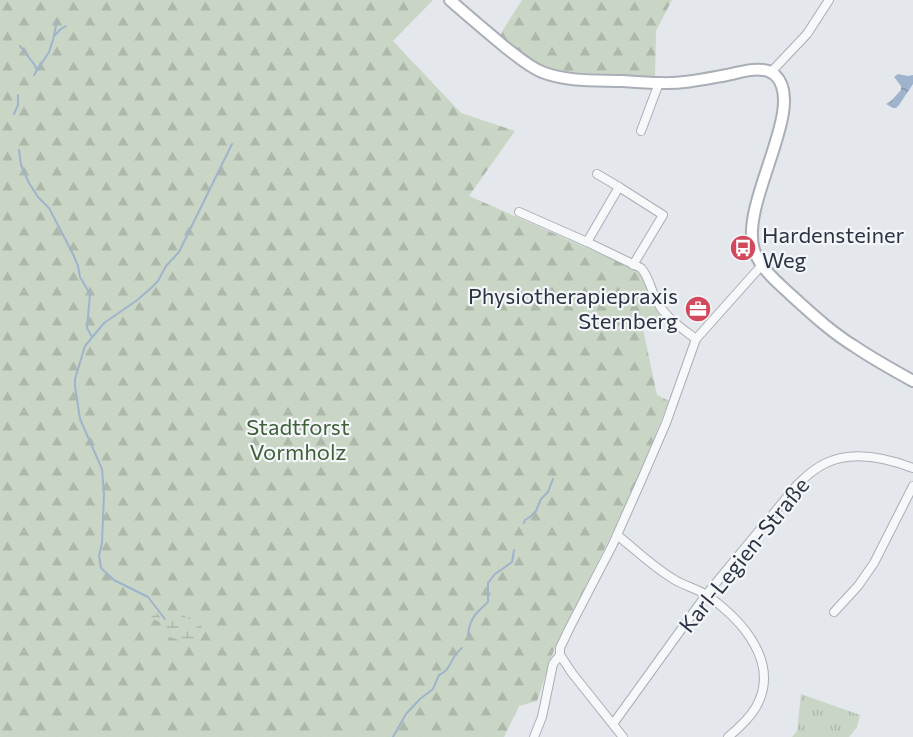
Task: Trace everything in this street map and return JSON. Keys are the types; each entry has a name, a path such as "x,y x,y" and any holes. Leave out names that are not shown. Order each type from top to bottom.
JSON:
{"main road":[{"path":"450,0 518,57 543,73 565,78 659,83 688,82 762,69 771,72 780,81 784,102 780,128 753,218 754,250 762,265 781,286 840,337 913,381"}],"street":[{"path":"771,72 807,34 829,0"},
{"path":"641,131 659,83"},
{"path":"597,174 663,215 633,264"},
{"path":"587,242 619,187"},
{"path":"519,212 641,268 645,272 657,303 696,339"},
{"path":"623,737 578,681 560,655 560,648 617,535 666,423 696,339 762,265"},
{"name":"Karl-Legien-Straße","path":"613,724 706,595 808,474 829,461 848,457 886,459 913,468"},
{"path":"834,612 858,586 874,563 913,486"},
{"path":"617,535 675,580 706,595 739,624 753,640 761,660 765,680 761,696 746,721 728,737"},
{"path":"534,737 542,717 553,664 560,655"}],"green space":[{"name":"Stadtforst Vormholz","path":"0,0 433,0 393,41 461,113 515,131 469,196 639,271 663,320 643,329 657,395 669,401 629,500 555,647 537,701 519,706 504,737 0,737"},
{"path":"522,0 672,0 656,31 655,77 553,71 527,58 500,37"},
{"path":"186,610 185,617 202,624 202,638 190,643 163,635 167,625 146,616 156,612 165,619"},
{"path":"801,694 860,715 857,727 849,737 792,737 797,731"}],"water":[{"path":"898,74 913,75 913,84 899,105 893,108 886,104 901,90 901,86 894,77"}],"waterway":[{"path":"34,75 49,52 57,21"},
{"path":"54,36 66,26"},
{"path":"20,46 37,70"},
{"path":"14,114 18,105 18,95"},
{"path":"165,619 148,597 114,580 101,568 99,556 102,543 104,494 102,469 80,419 75,379 85,346 104,323 151,288 179,252 232,144"},
{"path":"19,150 21,165 29,183 49,208 73,254 80,277 90,294 87,328 92,337"},
{"path":"524,523 536,511 553,479"},
{"path":"468,636 474,617 488,602 488,583 495,574 512,562 514,550"},
{"path":"393,737 406,714 433,689 439,675 447,670 462,648"}],"place":[{"name":"Hardensteiner Weg","path":"743,248"},
{"name":"Physiotherapiepraxis Sternberg","path":"698,309"}]}
